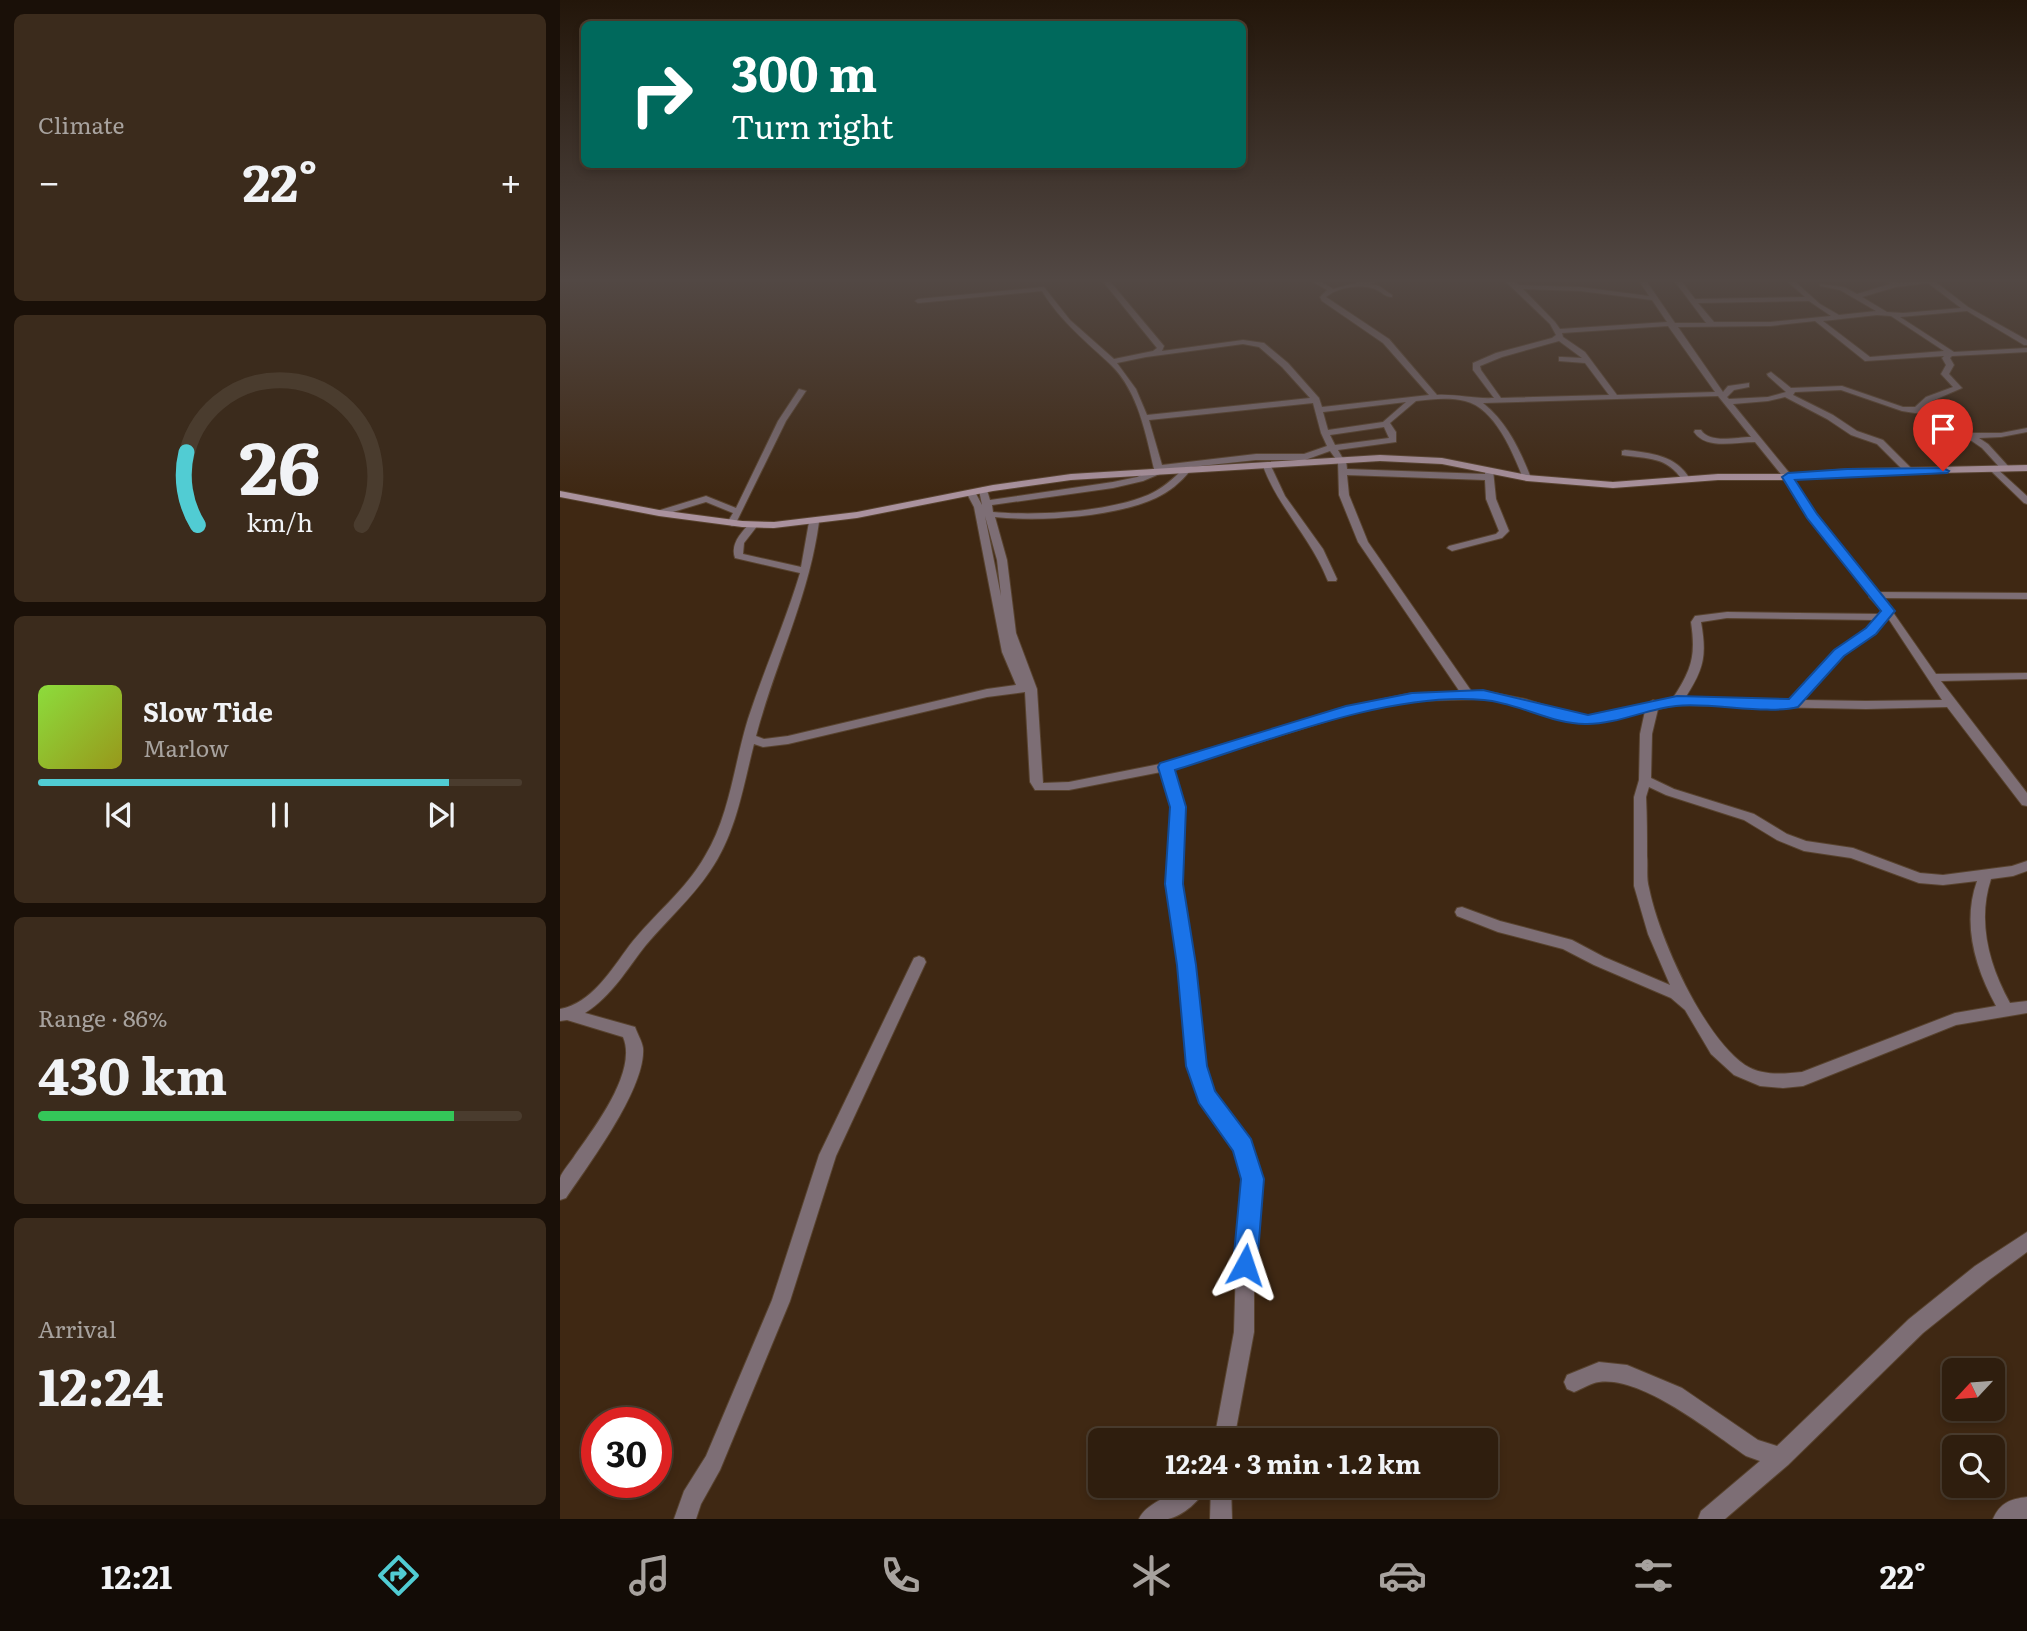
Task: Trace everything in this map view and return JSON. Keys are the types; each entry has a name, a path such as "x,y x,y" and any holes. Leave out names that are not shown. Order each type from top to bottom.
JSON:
{"street":[{"path":"1100,350 1134,391 1146,418 1157,470"},
{"path":"1129,359 1141,350"},
{"path":"1111,362 1160,350"},
{"path":"1147,355 1189,350"},
{"path":"1267,350 1316,400 1325,433 1341,460 1344,472 1343,495 1363,542 1468,695"},
{"path":"1396,350 1436,398"},
{"path":"1499,400 1476,366 1513,350"},
{"path":"1577,350 1615,397"},
{"path":"1689,350 1755,439 1788,477 1812,516 2024,796"},
{"path":"1856,350 1868,359 2027,350"},
{"path":"1945,350 1951,354"},
{"path":"1915,411 1929,399 1958,388 1945,373 1950,365 1946,358 1951,354"},
{"path":"1562,359 1587,361"},
{"path":"1771,374 1788,392 1854,433 1880,442 1909,471"},
{"path":"1724,398 1731,388 1746,385"},
{"path":"1319,410 1436,398 1474,401 1615,397 1724,398 1842,388 1915,411 1944,410 1956,417 1971,436 1985,446 2000,469 2027,500"},
{"path":"735,518 751,481 781,428 787,409 802,391"},
{"path":"1146,418 1316,400"},
{"path":"1386,424 1390,417 1413,400"},
{"path":"1474,401 1510,438 1527,478"},
{"path":"660,513 706,499 735,518 753,525 814,522 977,491 1071,477 1157,470 1256,457 1305,457 1351,443 1391,441 1394,437 1386,424"},
{"path":"1325,433 1386,424"},
{"path":"1971,436 2001,435 2027,430"},
{"path":"1698,432 1702,438 1711,441 1755,439"},
{"path":"1625,453 1671,462 1679,467 1686,479"},
{"path":"989,508 1113,485 1157,470 1186,471 1341,460 1419,459 1488,474"},
{"path":"1267,466 1275,490 1309,532 1328,566 1332,579"},
{"path":"1344,472 1488,474 1613,485 1686,479 2027,468"},
{"path":"989,508 1012,517 1041,516 1131,503 1164,490 1186,471"},
{"path":"1452,548 1499,536 1504,531 1491,499 1488,474"},
{"path":"977,491 989,508 1002,560 1012,633 1027,689 1036,782 1039,787 1069,786 1166,767 1351,710 1412,697 1503,697 1549,712 1588,720 1677,701 1866,705 1951,703"},
{"path":"977,491 1007,652 1027,689"},
{"path":"560,494 660,513 735,518"},
{"path":"564,1015 592,1000 613,979 646,935 697,878 712,857 724,831 749,738 796,607 812,546 814,522"},
{"path":"753,525 740,542 738,556 805,571"},
{"path":"1873,595 2027,596"},
{"path":"1677,701 1700,662 1701,644 1696,622 1699,618 1727,615 1886,614"},
{"path":"1793,704 1839,653 1871,631 1886,614"},
{"path":"1933,678 2027,676"},
{"path":"749,738 763,743 788,740 964,698 1027,689"},
{"path":"1653,704 1647,734 1645,780 1640,797 1641,886 1655,934 1684,999 1728,1061 1760,1079 1803,1079 1955,1019 2027,1007"},
{"path":"1166,767 1178,807 1174,884 1188,978 1197,1066 1206,1096 1243,1146 1252,1179 1245,1265 1244,1332 1226,1428"},
{"path":"1645,780 1670,792 1749,817 1782,837 1804,846 1853,853 1919,878 1933,881 2027,866"},
{"path":"1986,874 1979,905 1979,933 1984,967 2006,1010"},
{"path":"1462,912 1507,929 1567,944 1684,999"},
{"path":"685,1519 692,1499 713,1463 781,1301 828,1155 919,962"},
{"path":"560,1192 622,1096 637,1048 635,1038 629,1032 564,1015"},
{"path":"1709,1519 1780,1458 1871,1373 1916,1326 2027,1241"},
{"path":"1574,1382 1599,1372 1627,1375 1675,1395 1729,1435 1753,1449 1780,1458"},
{"path":"1150,1519 1184,1498"},
{"path":"1221,1519 1222,1498"},
{"path":"2004,1519 2013,1509 2027,1508"}],"route":[{"path":"1245,1265 1252,1179 1243,1146 1206,1096 1197,1066 1187,965 1174,884 1178,807 1166,767 1351,710 1412,697 1503,697 1549,712 1588,720 1677,701 1793,704 1839,653 1871,631 1888,611 1796,495 1788,477 1847,472 1943,471"}]}
